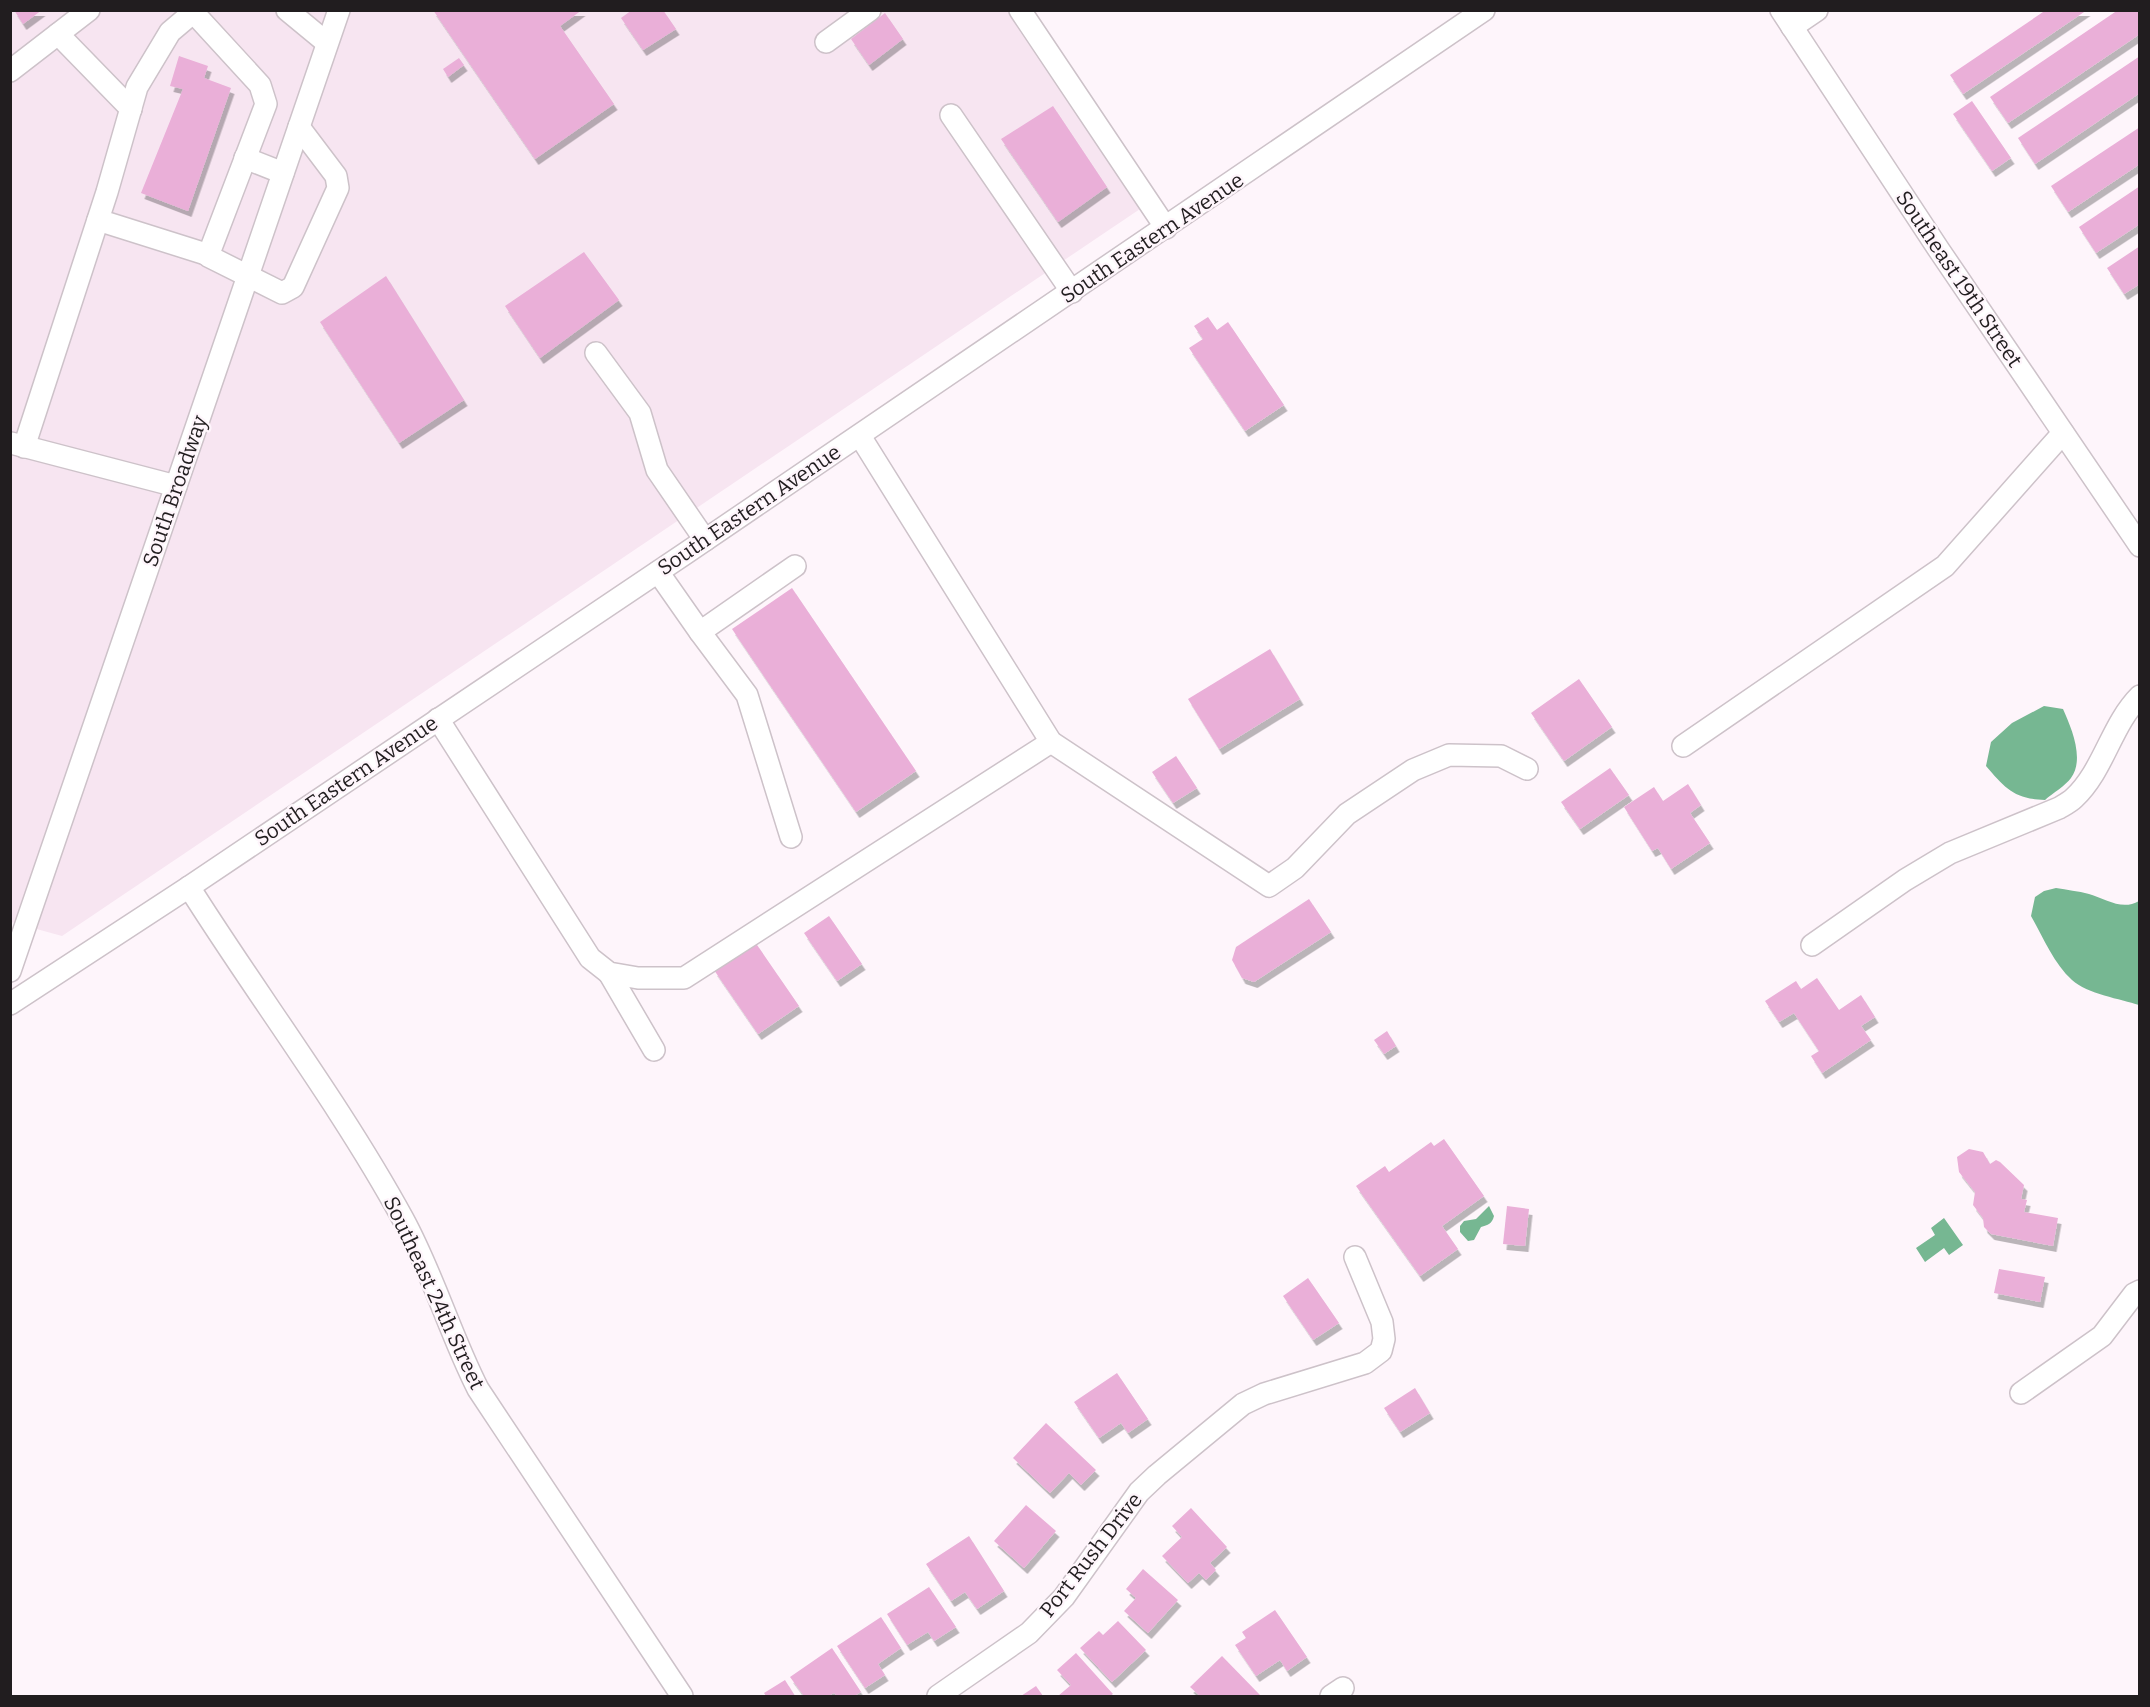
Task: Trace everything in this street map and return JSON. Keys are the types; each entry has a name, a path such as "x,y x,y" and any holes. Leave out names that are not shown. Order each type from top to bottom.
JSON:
{"street":[{"path":"10,71 89,10"},
{"path":"287,10 327,43"},
{"name":"South Broadway","path":"10,971 339,10"},
{"path":"826,42 870,10"},
{"path":"1020,10 1166,228"},
{"name":"South Eastern Avenue","path":"10,1004 189,887 860,436 1484,10"},
{"path":"1787,19 1816,10"},
{"path":"176,486 17,445 98,220 137,87 170,33 194,11 260,86 266,104 209,255"},
{"name":"Southeast 19th Street","path":"1787,19 1933,241 2139,546"},
{"path":"58,34 131,109"},
{"path":"951,115 1072,292"},
{"path":"98,220 209,255 282,293 293,287 338,188 336,177 299,127"},
{"path":"245,158 283,173"},
{"path":"596,353 640,413 657,470 705,540"},
{"path":"1683,746 1945,566 2063,433"},
{"path":"860,436 1051,742 1269,886 1295,868 1347,814 1413,770 1449,755 1501,756 1527,769"},
{"path":"700,632 795,566"},
{"path":"658,572 747,695 791,837"},
{"path":"1812,945 1905,880 1950,854 2059,808 2074,798 2091,777 2112,736 2139,696"},
{"path":"438,719 590,958 609,973 654,1050"},
{"path":"609,973 638,978 684,978 1051,742"},
{"name":"Southeast 24th Street","path":"189,887 375,1170 422,1256 456,1343 478,1389 682,1696"},
{"name":"Port Rush Drive","path":"938,1696 1029,1633 1064,1597 1139,1492 1243,1404 1264,1394 1365,1363 1381,1351 1384,1339 1382,1322 1355,1257"},
{"path":"2021,1393 2102,1336 2134,1294 2139,1291"}],"shaded area":[{"path":"10,11 1014,11 1140,209 62,936 11,922"},
{"path":"2044,706 2063,709 2073,734 2077,753 2077,762 2071,778 2045,800 2025,797 2011,791 1986,766 1991,742 2012,723"},
{"path":"2056,888 2089,894 2126,905 2139,901 2139,1005 2086,989 2072,980 2060,966 2031,916 2035,897 2044,891"},
{"path":"1489,1206 1494,1216 1492,1221 1481,1227 1474,1240 1468,1241 1460,1232 1460,1226 1464,1221 1476,1219"},
{"path":"1944,1218 1963,1245 1949,1255 1944,1248 1925,1262 1916,1248 1935,1235 1931,1228"}],"building":[{"path":"14,10 42,10 23,24"},
{"path":"433,10 582,10 560,26 614,104 535,159"},
{"path":"632,10 663,10 676,29 643,50 621,18"},
{"path":"2046,10 2087,10 1963,94 1950,75"},
{"path":"2118,10 2140,10 2140,34 2008,123 1990,97"},
{"path":"885,13 903,39 869,65 851,39"},
{"path":"179,56 208,66 204,78 231,88 188,211 141,193 183,89 170,86"},
{"path":"2140,56 2140,93 2035,164 2018,138"},
{"path":"459,58 464,65 448,77 443,69"},
{"path":"1972,101 2011,158 1992,171 1953,114"},
{"path":"1053,106 1107,187 1058,222 1001,139"},
{"path":"2140,127 2140,164 2068,212 2051,186"},
{"path":"2140,186 2140,224 2096,253 2079,227"},
{"path":"2140,246 2140,284 2124,294 2107,268"},
{"path":"584,252 619,300 540,358 505,306"},
{"path":"386,276 464,400 399,443 320,322"},
{"path":"1208,317 1217,330 1228,322 1284,405 1245,431 1189,348 1203,339 1194,326"},
{"path":"792,588 916,771 856,812 732,629"},
{"path":"1270,649 1300,699 1219,749 1188,699"},
{"path":"1579,679 1612,727 1564,761 1531,713"},
{"path":"1176,756 1197,788 1173,803 1152,772"},
{"path":"1610,768 1629,795 1580,829 1561,802"},
{"path":"1688,784 1701,805 1690,813 1710,843 1671,869 1658,848 1652,851 1624,807 1654,787 1663,801"},
{"path":"1309,899 1331,932 1254,982 1242,978 1232,960 1236,947"},
{"path":"829,916 862,964 837,981 804,933"},
{"path":"755,942 799,1006 758,1034 714,970"},
{"path":"1817,978 1839,1010 1861,995 1875,1017 1861,1026 1871,1040 1822,1073 1811,1056 1819,1051 1794,1013 1779,1022 1765,1001 1796,981 1801,989"},
{"path":"1387,1031 1396,1046 1384,1054 1374,1040"},
{"path":"1444,1139 1484,1196 1442,1226 1458,1249 1420,1276 1356,1186 1385,1166 1389,1172 1431,1142 1434,1146"},
{"path":"1969,1149 1983,1152 1990,1164 1996,1160 2000,1162 2024,1185 2021,1199 2027,1200 2024,1212 2058,1218 2053,1246 1991,1234 1984,1227 1983,1218 1973,1205 1975,1192 1959,1172 1957,1157"},
{"path":"1507,1206 1529,1209 1525,1246 1503,1244"},
{"path":"1999,1269 2045,1277 2040,1302 1994,1293"},
{"path":"1308,1278 1339,1323 1313,1340 1283,1296"},
{"path":"1117,1373 1148,1419 1128,1433 1121,1423 1099,1438 1074,1402"},
{"path":"1415,1388 1430,1413 1400,1432 1384,1408"},
{"path":"1046,1423 1096,1470 1081,1485 1069,1473 1050,1493 1013,1458"},
{"path":"1026,1505 1056,1531 1024,1568 994,1541"},
{"path":"1191,1508 1227,1547 1210,1563 1216,1570 1206,1580 1199,1573 1188,1583 1162,1556 1182,1537 1172,1526"},
{"path":"969,1536 1004,1591 977,1609 965,1592 951,1601 926,1564"},
{"path":"1143,1569 1178,1600 1148,1633 1124,1611 1136,1598 1126,1589"},
{"path":"929,1587 956,1627 934,1641 928,1632 907,1645 887,1614"},
{"path":"1275,1610 1307,1657 1287,1671 1280,1660 1256,1676 1235,1645 1246,1638 1242,1632"},
{"path":"881,1617 901,1648 878,1664 885,1675 865,1688 837,1646"},
{"path":"1118,1621 1146,1650 1112,1682 1080,1648 1099,1631 1103,1635"},
{"path":"832,1648 861,1692 854,1696 837,1696 834,1693 828,1696 804,1696 790,1677"},
{"path":"1076,1653 1113,1694 1110,1696 1058,1696 1071,1685 1057,1670"},
{"path":"1222,1656 1260,1695 1200,1696 1190,1687"},
{"path":"785,1680 795,1696 766,1696 764,1693"},
{"path":"1036,1686 1043,1696 1021,1696"}]}
